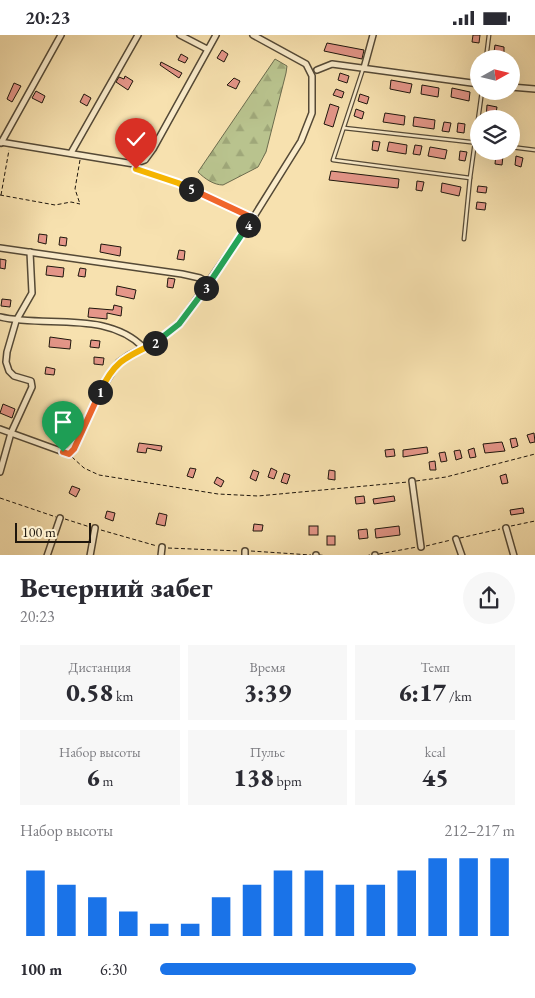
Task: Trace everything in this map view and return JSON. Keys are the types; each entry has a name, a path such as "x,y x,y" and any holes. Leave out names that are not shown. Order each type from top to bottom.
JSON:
{"street":[{"path":"61,35 0,142 134,164 145,160 153,149 216,35"},
{"path":"71,153 138,35"},
{"path":"180,35 207,49"},
{"path":"0,429 69,454 74,449 110,375 124,359 161,339 179,324 253,218 311,120 313,94 312,72 306,64 253,35"},
{"path":"364,68 373,35"},
{"path":"317,70 332,64 470,83"},
{"path":"520,88 535,89"},
{"path":"134,164 138,170 178,183 253,218"},
{"path":"0,248 182,274 200,278 209,283"},
{"path":"0,472 11,433 32,387 31,381 14,375 7,367 7,352 16,321 32,293 30,252"},
{"path":"0,317 16,321 79,323 108,329 132,337 144,348"},
{"path":"412,481 421,547"},
{"path":"47,555 60,518"},
{"path":"506,527 514,555"},
{"path":"90,555 95,529"},
{"path":"456,539 462,555"},
{"path":"161,555 162,547"}],"lane":[{"path":"487,50 489,35"},
{"path":"364,68 333,160 470,178"},
{"path":"344,127 470,142"},
{"path":"520,148 535,150"},
{"path":"464,239 474,160"}],"path":[{"path":"10,144 0,195 55,205 71,202 80,205 75,189 81,155"},
{"path":"69,454 84,468 99,475 218,493 258,496 446,477 535,453"},
{"path":"0,498 95,529 162,547 245,553 327,555"},
{"path":"362,555 375,555"}],"green space":[{"path":"275,59 287,66 266,152 258,167 223,185 210,181 198,172"}],"building":[{"path":"473,35 480,35 479,43 472,42"},
{"path":"327,43 364,50 362,59 324,51"},
{"path":"495,45 504,47 504,50 494,50"},
{"path":"222,50 228,54 224,62 217,58"},
{"path":"181,54 188,58 185,63 178,60"},
{"path":"161,62 182,73 179,78 160,65"},
{"path":"340,73 349,76 347,83 338,80"},
{"path":"125,76 133,81 128,90 116,82 119,77 124,79"},
{"path":"234,78 240,81 236,89 227,85"},
{"path":"391,80 412,84 410,93 390,89"},
{"path":"14,83 21,86 12,102 7,99"},
{"path":"422,85 439,88 438,97 421,94"},
{"path":"452,88 470,92 469,101 451,97"},
{"path":"336,89 344,92 342,98 333,95"},
{"path":"36,91 45,96 42,103 32,98"},
{"path":"84,94 91,98 87,106 80,102"},
{"path":"360,94 369,97 367,104 358,101"},
{"path":"330,104 339,107 333,127 324,124"},
{"path":"487,105 497,107 496,110 487,110"},
{"path":"356,109 364,112 362,119 354,116"},
{"path":"385,113 405,116 404,125 383,122"},
{"path":"414,117 435,120 434,129 413,126"},
{"path":"444,122 451,123 449,132 442,131"},
{"path":"458,123 465,124 464,133 457,132"},
{"path":"373,141 380,142 378,151 372,150"},
{"path":"389,142 407,145 406,154 387,151"},
{"path":"415,145 422,146 420,155 413,154"},
{"path":"430,147 447,150 445,159 428,156"},
{"path":"460,151 467,152 465,161 459,160"},
{"path":"520,157 523,158 521,167 515,165 516,160 520,160"},
{"path":"495,160 503,160 502,165 495,164"},
{"path":"331,171 399,179 398,188 329,180"},
{"path":"417,181 424,182 422,191 416,190"},
{"path":"442,183 461,187 459,196 441,192"},
{"path":"478,186 487,187 486,193 477,192"},
{"path":"477,202 486,203 485,210 476,209"},
{"path":"39,234 47,235 46,244 38,242"},
{"path":"60,237 67,238 66,246 59,245"},
{"path":"101,244 121,247 120,256 100,252"},
{"path":"179,250 185,251 184,260 177,259"},
{"path":"0,259 6,260 5,269 0,268"},
{"path":"47,266 64,268 63,277 46,275"},
{"path":"80,268 86,269 85,277 78,276"},
{"path":"168,278 175,279 173,288 167,287"},
{"path":"117,286 136,290 134,299 116,295"},
{"path":"2,299 11,300 10,307 1,306"},
{"path":"114,305 122,307 121,316 107,313 107,319 88,317 89,308 113,310"},
{"path":"50,337 71,340 70,349 49,347"},
{"path":"91,340 100,341 99,348 90,347"},
{"path":"94,357 104,358 103,365 94,364"},
{"path":"46,367 55,369 54,375 45,374"},
{"path":"3,404 15,409 12,418 0,413"},
{"path":"534,433 535,442 530,443 527,435"},
{"path":"516,438 518,446 512,448 510,439"},
{"path":"502,442 505,451 485,453 483,444"},
{"path":"139,443 162,446 161,451 147,448 146,453 137,452"},
{"path":"427,447 428,453 403,457 403,450"},
{"path":"474,448 476,457 470,458 468,450"},
{"path":"394,449 395,456 386,457 385,450"},
{"path":"460,450 462,458 456,460 454,451"},
{"path":"445,452 447,461 441,462 439,453"},
{"path":"435,461 436,470 430,470 429,462"},
{"path":"190,468 196,469 193,478 187,476"},
{"path":"271,468 277,471 274,479 268,477"},
{"path":"253,470 259,472 256,481 250,478"},
{"path":"329,470 335,471 335,480 328,479"},
{"path":"284,473 290,475 287,484 281,482"},
{"path":"506,474 508,483 502,484 500,476"},
{"path":"217,477 224,481 221,487 214,483"},
{"path":"72,486 80,489 76,497 69,493"},
{"path":"364,496 365,503 356,504 355,497"},
{"path":"394,496 395,501 374,504 373,499"},
{"path":"523,508 524,513 511,515 510,510"},
{"path":"107,511 115,513 113,521 105,518"},
{"path":"159,513 167,515 165,526 156,524"},
{"path":"254,524 263,525 262,531 253,531"},
{"path":"309,526 318,526 318,535 309,535"},
{"path":"399,526 400,535 376,538 375,529"},
{"path":"367,529 368,538 359,539 358,530"},
{"path":"327,536 335,536 335,545 327,545"}],"route":[{"path":"63,452 69,454 74,449 102,388 119,362 128,355 161,339 179,324 253,218 178,183 136,169"}]}
